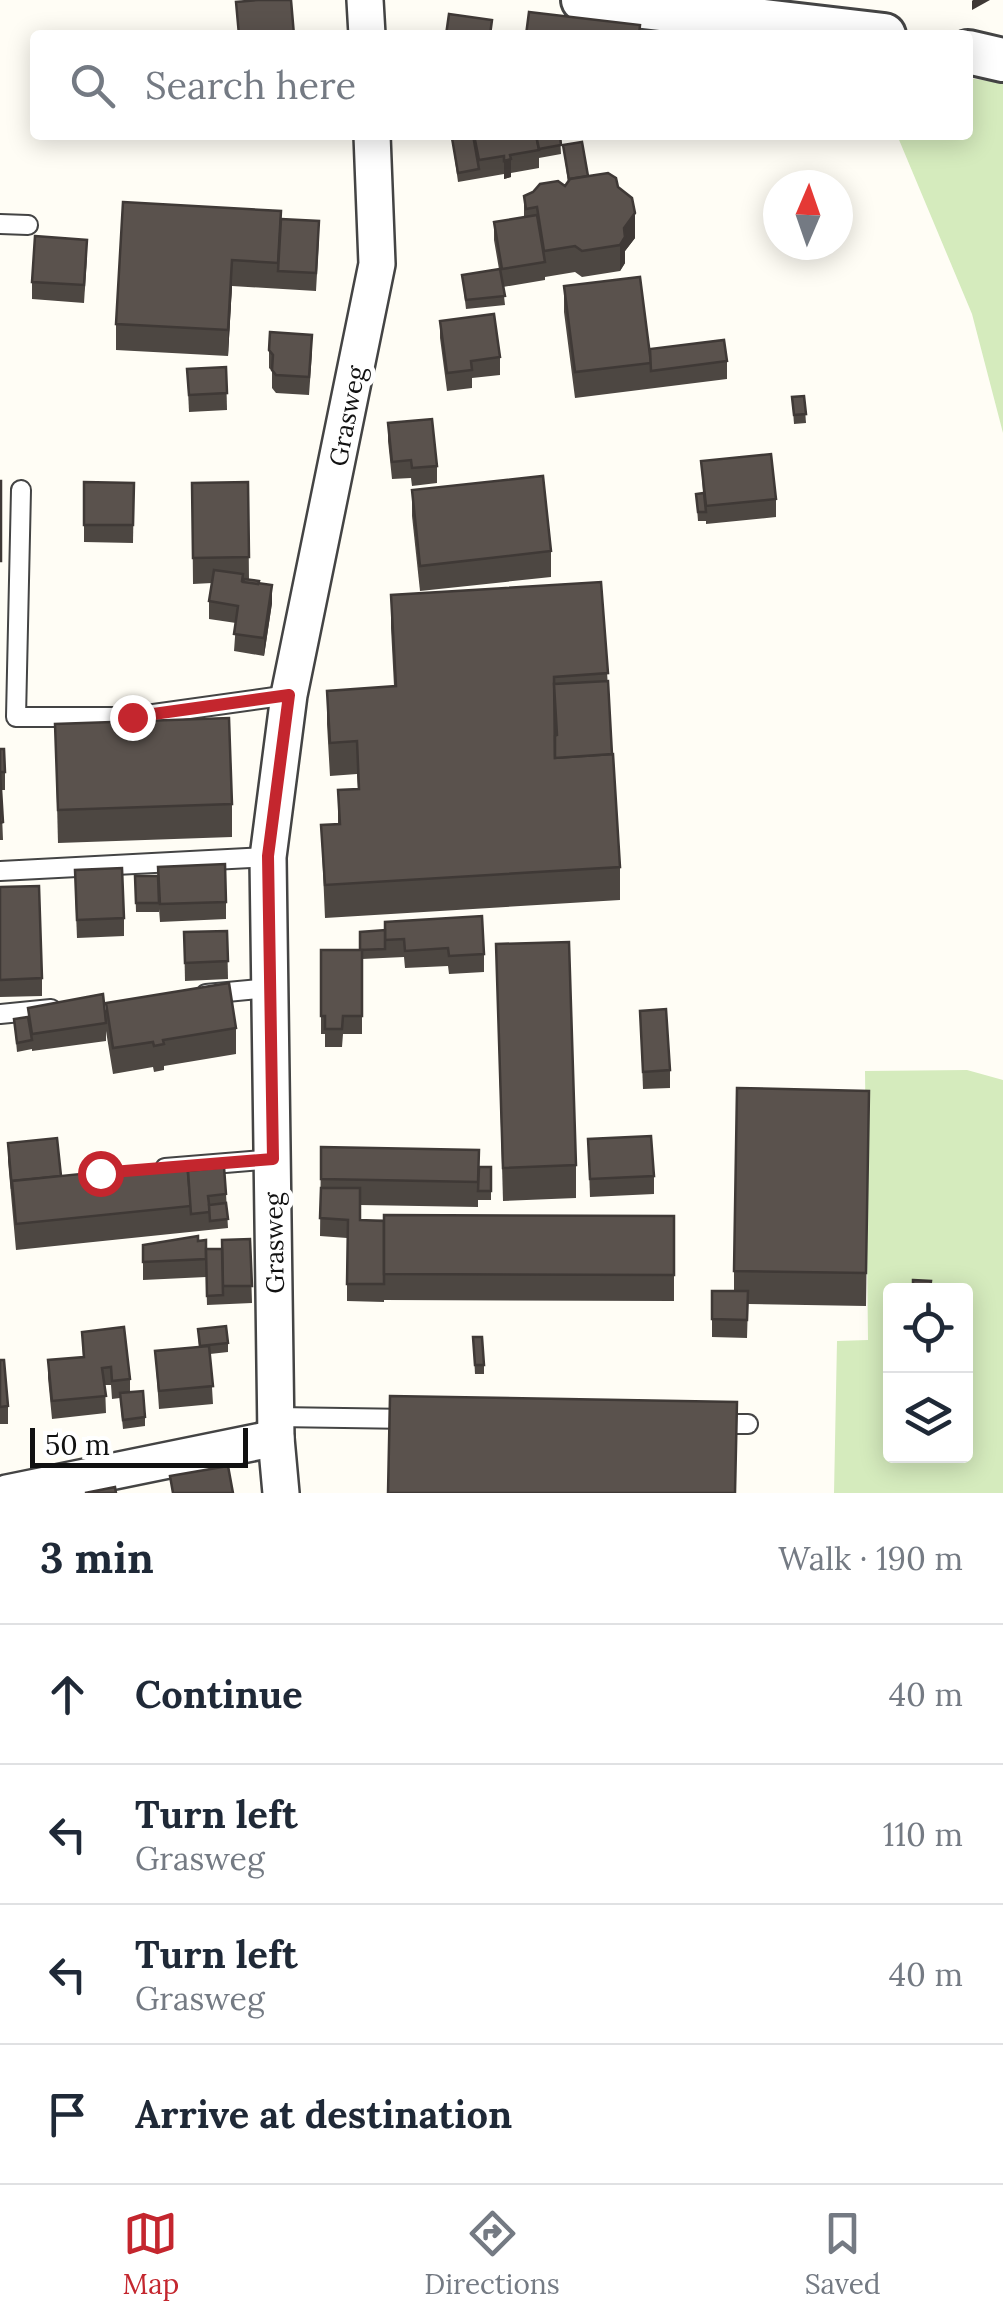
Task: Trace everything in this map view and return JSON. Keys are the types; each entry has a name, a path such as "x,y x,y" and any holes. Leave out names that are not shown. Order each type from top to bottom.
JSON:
{"street":[{"path":"365,0 367,30"},
{"path":"583,0 841,30"},
{"path":"973,53 1003,60"},
{"name":"Grasweg","path":"281,1493 276,1427 268,856 289,695 378,264 372,140"},
{"path":"7,1493 276,1427"}],"lane":[{"path":"0,224 28,225"},
{"path":"21,490 16,717 132,717 289,695"},
{"path":"0,871 268,856"},
{"path":"193,996 270,988"},
{"path":"0,1014 77,1006"},
{"path":"138,1170 273,1159"},
{"path":"276,1427 427,1419"},
{"path":"684,1423 748,1424"}],"green space":[{"path":"973,79 1003,83 1003,433 972,314 899,140 973,140"},
{"path":"967,1070 1003,1080 1003,1493 834,1493 837,1341 868,1340 865,1071"}],"building":[{"path":"291,0 294,30 239,30 236,2"},
{"path":"529,12 640,25 640,30 527,30"},
{"path":"449,14 492,20 491,30 447,30"},
{"path":"452,140 474,140 479,169 458,173"},
{"path":"475,140 537,140 539,150 510,155 511,159 504,161 504,156 479,160"},
{"path":"537,140 560,140 561,145 539,149"},
{"path":"582,142 588,176 569,180 563,145"},
{"path":"608,173 632,198 635,213 624,228 625,237 620,245 544,251 537,207 526,209 524,196 540,184 558,181 565,186 570,179"},
{"path":"123,202 281,211 278,263 232,260 228,330 116,324"},
{"path":"537,215 545,262 502,269 494,222"},
{"path":"281,219 319,221 316,273 278,271"},
{"path":"35,236 87,240 84,285 32,282"},
{"path":"500,269 505,296 466,300 462,275"},
{"path":"640,277 651,363 575,372 564,286"},
{"path":"494,314 500,357 471,361 472,370 447,373 440,321"},
{"path":"270,332 312,335 309,377 276,375 269,350"},
{"path":"724,340 727,361 651,371 650,349"},
{"path":"226,367 227,393 189,395 187,369"},
{"path":"804,396 806,414 794,415 792,397"},
{"path":"432,419 437,466 412,468 411,460 392,462 388,423"},
{"path":"771,454 776,499 706,506 701,461"},
{"path":"543,476 551,551 420,566 412,490"},
{"path":"1,481 1,561 0,561"},
{"path":"84,482 134,483 133,525 84,525"},
{"path":"248,482 249,557 193,558 192,483"},
{"path":"704,493 706,512 698,512 696,494"},
{"path":"214,570 243,574 242,581 272,585 264,638 234,634 238,606 209,601"},
{"path":"601,582 608,673 554,677 555,758 613,754 620,867 325,885 321,825 340,824 338,790 359,789 357,741 330,743 327,691 396,686 391,595"},
{"path":"608,681 612,754 555,758 554,684"},
{"path":"229,718 232,804 58,810 55,724"},
{"path":"0,749 4,749 5,772 0,772"},
{"path":"0,772 3,822 0,823"},
{"path":"225,864 226,902 160,904 158,867"},
{"path":"122,868 124,918 77,920 75,870"},
{"path":"135,876 158,876 159,903 136,903"},
{"path":"39,886 42,978 0,980 0,887"},
{"path":"482,916 484,954 449,956 448,948 405,951 404,939 385,940 385,922"},
{"path":"385,930 385,949 360,950 360,932"},
{"path":"227,931 228,961 185,963 184,932"},
{"path":"569,942 576,1165 503,1168 496,944"},
{"path":"321,950 362,950 362,1016 343,1016 342,1029 325,1029 325,1016 321,1016"},
{"path":"229,983 236,1028 163,1040 164,1044 154,1046 153,1042 113,1048 106,1003"},
{"path":"103,994 106,1023 32,1034 28,1008"},
{"path":"666,1009 670,1070 643,1072 640,1011"},
{"path":"28,1017 32,1040 17,1043 14,1019"},
{"path":"737,1088 869,1091 866,1273 734,1271"},
{"path":"651,1136 654,1176 590,1179 588,1139"},
{"path":"57,1138 61,1176 12,1181 12,1189 8,1143"},
{"path":"321,1147 479,1150 478,1182 321,1179"},
{"path":"187,1163 191,1206 16,1224 12,1181"},
{"path":"224,1167 226,1194 208,1196 210,1212 191,1214 188,1171"},
{"path":"479,1167 491,1167 491,1191 478,1191"},
{"path":"321,1188 360,1188 360,1220 384,1221 384,1284 347,1284 348,1220 320,1218"},
{"path":"226,1203 228,1219 210,1221 209,1205"},
{"path":"384,1215 674,1216 674,1275 384,1274"},
{"path":"198,1236 198,1241 206,1240 206,1259 143,1262 143,1245"},
{"path":"250,1239 252,1286 223,1286 222,1240"},
{"path":"206,1249 222,1249 223,1295 207,1296"},
{"path":"712,1291 748,1291 747,1320 712,1319"},
{"path":"226,1326 228,1343 200,1346 198,1329"},
{"path":"124,1327 130,1379 112,1381 111,1367 102,1368 106,1396 52,1401 48,1360 84,1357 82,1332"},
{"path":"473,1337 482,1337 484,1365 475,1365"},
{"path":"209,1346 213,1386 159,1391 155,1351"},
{"path":"0,1360 4,1360 8,1406 0,1407"},
{"path":"143,1391 145,1417 123,1420 120,1393"},
{"path":"390,1396 737,1402 735,1493 388,1493"},
{"path":"228,1466 233,1493 173,1493 170,1476"},
{"path":"115,1487 116,1493 85,1493"}],"route":[{"path":"100,1173 273,1159 268,856 289,695 132,717"}]}
